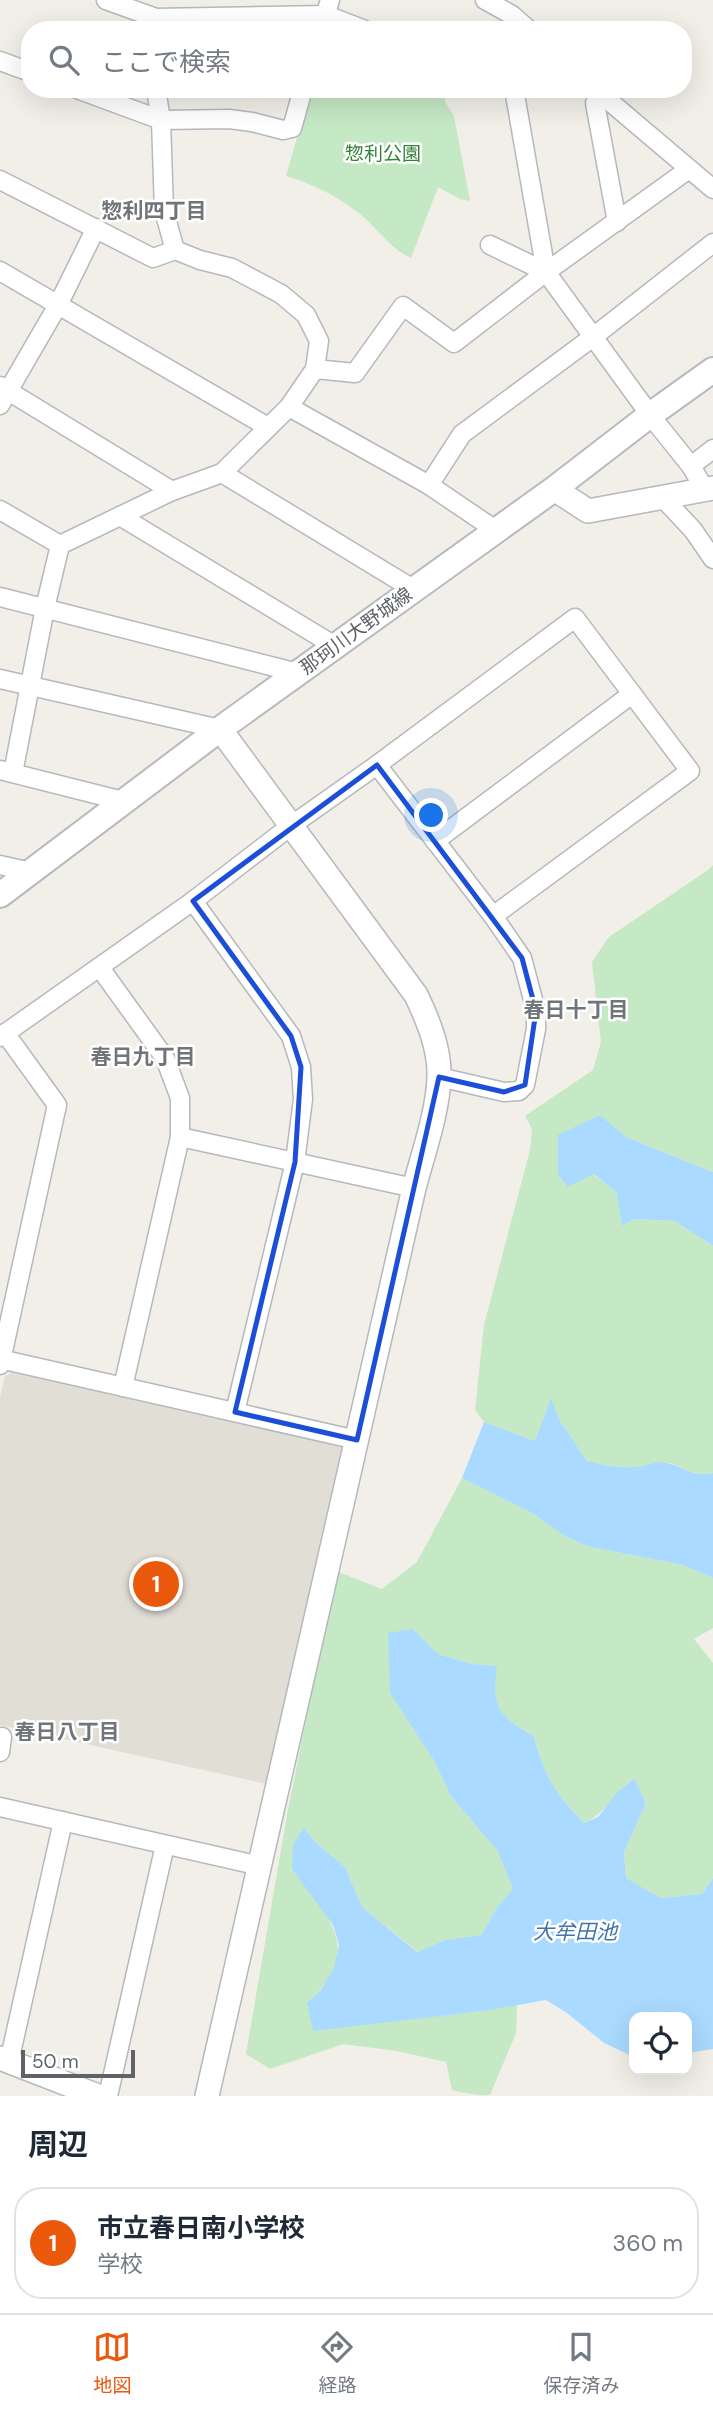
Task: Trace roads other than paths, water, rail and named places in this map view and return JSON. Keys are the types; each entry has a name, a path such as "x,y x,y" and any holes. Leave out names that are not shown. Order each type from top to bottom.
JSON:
{"main road":[{"name":"那珂川大野城線","path":"0,895 220,729 497,531 713,370"}],"street":[{"path":"106,0 150,21"},
{"path":"156,21 159,0"},
{"path":"485,0 509,21"},
{"path":"213,21 326,15"},
{"path":"0,61 21,69"},
{"path":"101,98 161,120 229,119 283,130 292,128 300,98"},
{"path":"157,98 161,120 164,211 175,250"},
{"path":"516,98 546,272 650,415 709,489 588,511 554,489"},
{"path":"596,98 595,103 617,222"},
{"path":"605,98 713,189"},
{"path":"315,369 355,373 402,306 454,342 689,169"},
{"path":"0,180 153,258 175,250 232,268 281,294 306,315 319,341 315,369 289,407 222,473 172,491 61,545 45,608 31,686 6,771 123,801"},
{"path":"96,228 58,305 3,394 172,491"},
{"path":"429,485 462,434 593,337 713,243"},
{"path":"490,245 546,272"},
{"path":"0,271 268,427"},
{"path":"289,407 429,485 497,531"},
{"path":"691,466 713,449"},
{"path":"222,473 413,589"},
{"path":"663,497 693,530 713,559"},
{"path":"0,510 61,545"},
{"path":"120,516 335,646"},
{"path":"0,597 298,673"},
{"path":"357,1440 0,1361 57,1105 3,1035 193,901 292,825 575,618 690,771 493,916"},
{"path":"0,679 220,729 416,995 430,1026 439,1077 207,2096"},
{"path":"435,841 632,694"},
{"path":"377,765 522,958 536,1011 536,1029 525,1085 519,1091 503,1092 439,1077"},
{"path":"0,865 31,872"},
{"path":"193,901 291,1036 302,1067 303,1100 295,1162 235,1412"},
{"path":"100,968 166,1058 180,1098 180,1137 123,1387"},
{"path":"180,1137 414,1188"},
{"path":"0,1807 260,1866"},
{"path":"63,1821 4,2060 88,2094"},
{"path":"108,2096 165,1844"}],"water":[{"path":"600,1115 626,1137 713,1172 713,1246 675,1221 634,1219 622,1226 616,1192 594,1174 568,1187 558,1174 558,1135"},
{"path":"551,1398 560,1421 587,1461 629,1467 659,1462 698,1474 713,1473 713,1578 683,1565 586,1546 565,1536 532,1513 462,1478 484,1422 535,1441"},
{"name":"大牟田池","path":"413,1629 438,1654 472,1664 497,1666 495,1691 500,1709 512,1722 534,1736 552,1783 584,1823 598,1817 616,1794 634,1778 646,1803 624,1852 626,1878 661,1898 702,1894 713,1878 713,2049 692,2052 692,2012 629,2012 629,2055 604,2043 546,2000 483,2011 313,2031 307,2003 321,1990 334,1968 339,1945 333,1925 292,1869 293,1845 304,1827 314,1841 345,1867 362,1907 417,1952 445,1940 481,1935 498,1906 513,1889 497,1850 450,1795 435,1762 390,1693 388,1633"}],"place":[{"name":"市立春日南小学校","path":"156,1584"}],"district":[{"name":"惣利四丁目","path":"154,211"},
{"name":"春日十丁目","path":"576,1010"},
{"name":"春日九丁目","path":"143,1057"},
{"name":"春日八丁目","path":"67,1732"}],"park label":[{"name":"惣利公園","path":"383,153"}]}
